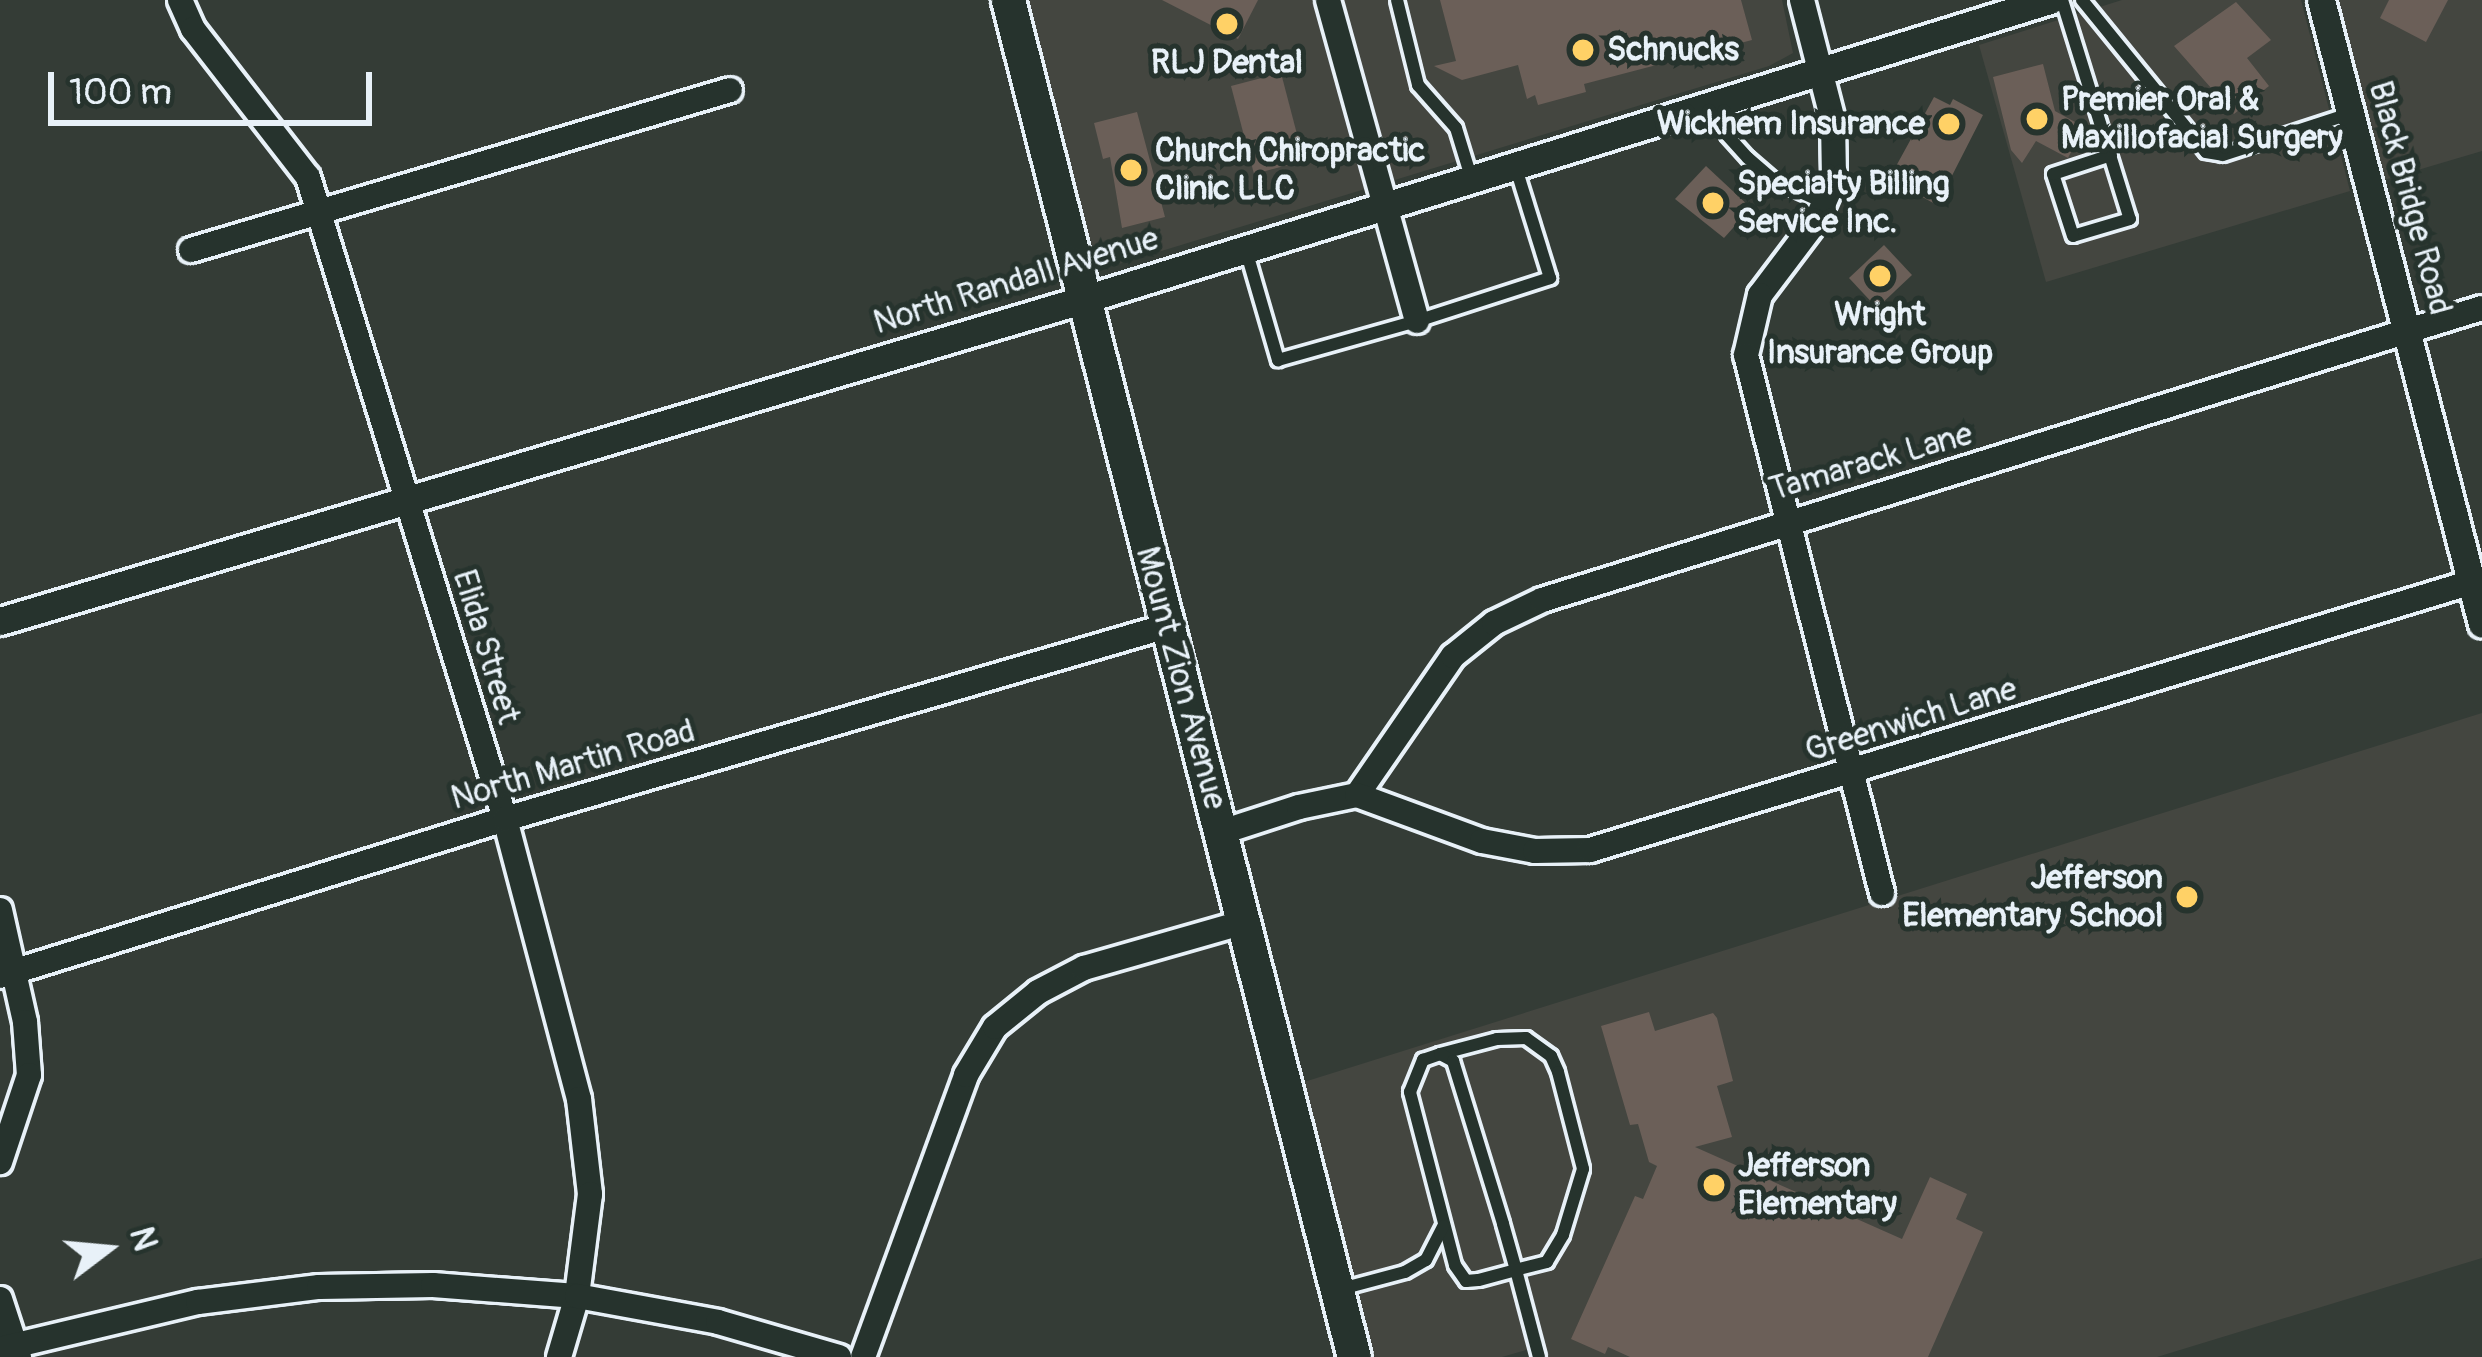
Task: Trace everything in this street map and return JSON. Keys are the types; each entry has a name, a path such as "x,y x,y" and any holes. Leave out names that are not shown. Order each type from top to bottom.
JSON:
{"main road":[{"name":"Mount Zion Avenue","path":"1008,0 1354,1357"}],"street":[{"name":"Elida Street","path":"179,0 193,29 308,178 505,819 579,1099 590,1194 577,1296 559,1357"},
{"path":"1328,0 1381,206 1417,320"},
{"path":"1802,0 1837,146 1825,203 1760,295 1746,355 1882,892"},
{"name":"North Randall Avenue","path":"0,621 1084,298 2050,0"},
{"name":"Black Bridge Road","path":"2321,0 2476,580 2482,624"},
{"path":"190,250 730,90"},
{"name":"Tamarack Lane","path":"1358,795 1453,656 1494,623 1543,600 1786,520 2482,308"},
{"name":"Greenwich Lane","path":"1358,795 1482,841 1535,851 1590,850 2476,580"},
{"name":"North Martin Road","path":"6,974 505,819 1167,626"},
{"path":"1222,832 1358,795"},
{"path":"0,910 6,974 25,1022 29,1075 0,1162"},
{"path":"863,1357 966,1075 995,1028 1038,992 1084,968 1244,922"},
{"path":"0,1299 11,1350 137,1312 320,1288 433,1285 577,1296 718,1322 839,1357"}],"lane":[{"path":"1397,0 1418,85 1456,128 1472,179"},
{"path":"2062,0 2111,155 2130,219 2073,236 2053,174 2111,155"},
{"path":"2082,0 2206,152 2223,155 2351,113"},
{"path":"1718,104 1727,135 1748,158 1773,180 1825,203"},
{"path":"1245,249 1278,360 1417,320 1550,278 1515,166"},
{"path":"1526,1038 1551,1056 1580,1148 1579,1189 1555,1253 1547,1262 1466,1281 1444,1225 1410,1092 1423,1060 1441,1054 1497,1039 1526,1038"},
{"path":"1441,1054 1457,1068 1539,1357"},
{"path":"1337,1291 1415,1268 1436,1249 1444,1225"}],"shaded area":[{"path":"1029,0 1782,0 1793,53 1769,66 1109,267 1100,264 1093,251"},
{"path":"2122,0 2301,0 2350,191 2046,282 1979,45"},
{"path":"2337,0 2482,0 2482,151 2384,180"},
{"name":"Jefferson Elementary School","path":"2482,713 2482,1258 2157,1357 1540,1357 1536,1347 1502,1357 1375,1357 1304,1082"}],"building":[{"name":"RLJ Dental","path":"1162,0 1258,0 1238,39"},
{"name":"Schnucks","path":"1440,0 1741,0 1752,40 1584,84 1586,92 1538,105 1535,95 1527,99 1518,65 1462,80 1434,66 1456,61"},
{"path":"2389,0 2448,0 2426,42 2380,18"},
{"path":"2236,2 2271,40 2247,58 2269,86 2234,114 2174,46"},
{"name":"Premier Oral & Maxillofacial Surgery","path":"2043,64 2055,111 2084,127 2068,158 2036,141 2022,163 2011,150 1993,77"},
{"path":"1281,73 1304,161 1254,174 1231,86"},
{"path":"1934,97 1950,105 1953,99 1983,115 1937,205 1889,179"},
{"name":"Church Chiropractic Clinic LLC","path":"1137,112 1165,217 1122,228 1110,157 1103,159 1094,123"},
{"name":"Specialty Billing Service Inc.","path":"1706,166 1751,208 1724,238 1675,199"},
{"name":"Wright Insurance Group","path":"1884,245 1912,275 1877,308 1849,278"},
{"name":"Jefferson Elementary","path":"1649,1012 1655,1031 1713,1013 1717,1018 1733,1081 1717,1086 1732,1137 1695,1147 1902,1239 1930,1177 1967,1194 1956,1219 1983,1232 1928,1357 1630,1357 1608,1347 1605,1354 1571,1339 1635,1196 1643,1199 1657,1166 1649,1162 1638,1124 1630,1125 1601,1026"}],"place":[{"name":"RLJ Dental","path":"1227,24"},
{"name":"Schnucks","path":"1583,50"},
{"name":"Premier Oral & Maxillofacial Surgery","path":"2037,119"},
{"name":"Wickhem Insurance","path":"1949,124"},
{"name":"Church Chiropractic Clinic LLC","path":"1131,170"},
{"name":"Specialty Billing Service Inc.","path":"1713,203"},
{"name":"Wright Insurance Group","path":"1880,276"},
{"name":"Jefferson Elementary School","path":"2187,897"},
{"name":"Jefferson Elementary","path":"1714,1185"}]}
